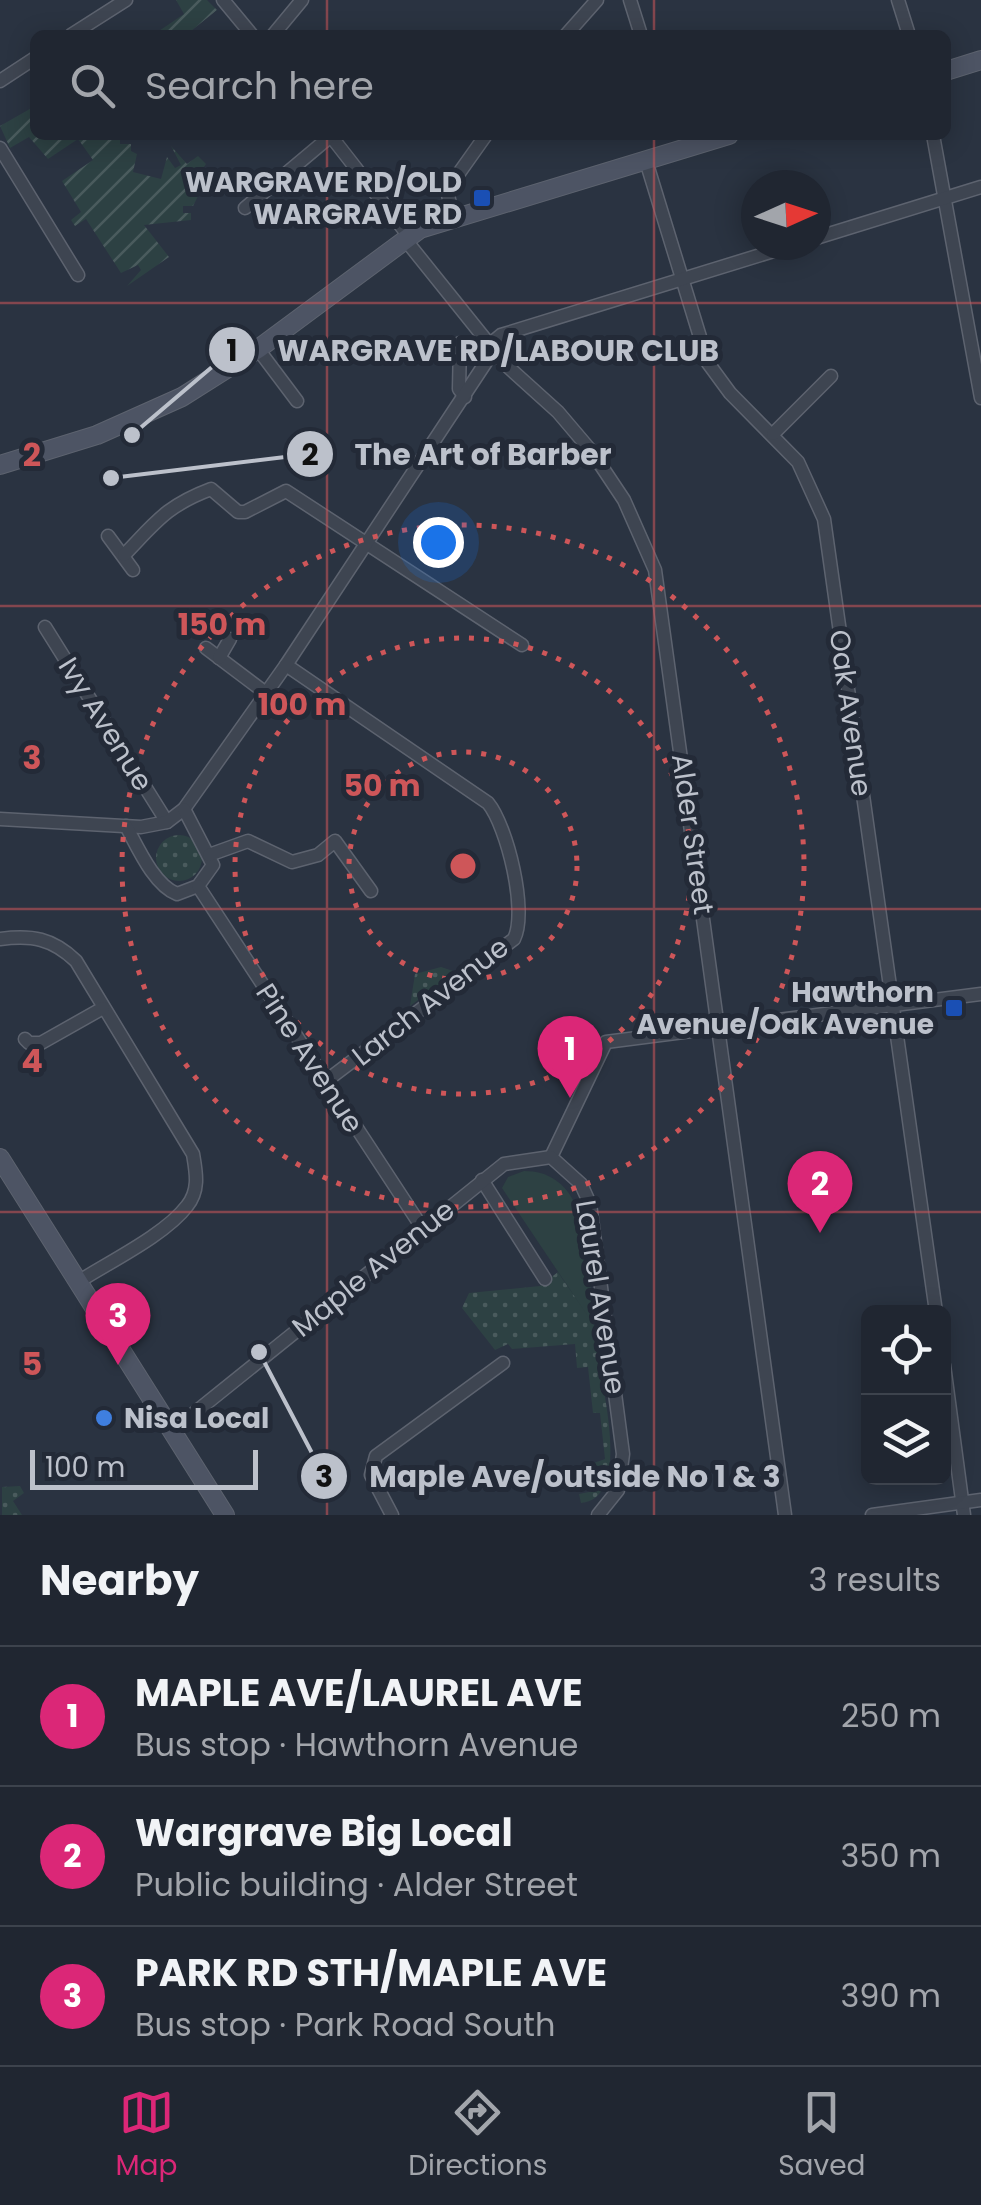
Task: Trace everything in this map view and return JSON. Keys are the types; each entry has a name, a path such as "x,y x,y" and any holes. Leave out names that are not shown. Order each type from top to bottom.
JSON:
{"street":[{"path":"79,30 126,0"},
{"path":"223,0 248,30"},
{"path":"277,30 302,0"},
{"path":"570,30 596,0"},
{"path":"630,0 639,30"},
{"path":"898,0 907,30"},
{"path":"951,69 981,60"},
{"path":"0,81 30,61"},
{"path":"245,208 325,140"},
{"name":"Alder Street","path":"335,140 491,348 592,452 624,500 656,570 784,1515"},
{"path":"453,218 447,190 482,140"},
{"path":"934,140 981,398"},
{"path":"0,464 59,448 150,413 258,350 406,237 453,218 646,161 672,143"},
{"path":"0,148 78,275"},
{"name":"Oak Avenue","path":"646,161 708,364 805,473 824,518 935,1305"},
{"path":"831,233 981,187"},
{"path":"0,819 126,826 167,822 184,809 286,665 465,397 501,336 744,260"},
{"path":"460,343 459,389 465,397"},
{"path":"258,350 297,401"},
{"path":"773,434 832,376"},
{"path":"124,555 159,514 211,489 238,512 286,491 522,644"},
{"path":"108,536 132,570"},
{"name":"Ivy Avenue","path":"45,627 167,822"},
{"path":"219,658 230,639"},
{"path":"206,648 264,691"},
{"name":"Larch Avenue","path":"286,665 488,802 504,834 520,915 514,939 326,1081"},
{"path":"126,826 168,890 178,894 198,886 213,865 184,809"},
{"path":"209,856 248,841 292,862 318,854 335,841 371,891"},
{"name":"Pine Avenue","path":"198,886 423,1228"},
{"path":"0,939 29,935 59,945 76,961 192,1154 198,1180 189,1205 170,1223 78,1282"},
{"path":"482,1180 504,1164 551,1157 601,1045 981,994"},
{"path":"26,1039 29,1044 42,1044 103,1008"},
{"name":"Laurel Avenue","path":"551,1157 581,1184 590,1204 621,1416 622,1474 614,1496 596,1515"},
{"path":"0,1158 225,1515"},
{"name":"Laurel Avenue","path":"482,1180 545,1279"},
{"name":"Maple Avenue","path":"172,1432 482,1180"},
{"path":"392,1515 371,1475 376,1456 503,1363"},
{"path":"948,1395 963,1509"},
{"path":"872,1515 963,1509 981,1500"}],"green space":[{"path":"176,0 207,0 217,10 192,30 160,30 184,14"},
{"path":"30,109 30,138 10,148 0,126"},
{"path":"32,140 76,140 48,159"},
{"path":"79,140 120,140 120,144 131,144 131,151 137,154 133,172 161,179 167,157 175,168 181,165 171,146 187,164 198,156 206,164 192,184 201,190 193,206 183,206 183,213 191,213 191,220 144,225 169,257 127,286 141,270 138,265 121,273 86,219 75,226 71,220 81,212 62,181 93,160"},
{"path":"179,835 196,841 202,858 196,875 179,881 162,875 156,858 162,841"},
{"path":"441,967 456,972 410,1006 415,974"},
{"path":"524,1171 547,1175 564,1187 576,1205 588,1252 593,1324 502,1188 508,1177"},
{"path":"558,1272 595,1328 609,1424 605,1485 596,1497 581,1503 579,1494 594,1491 591,1464 605,1459 600,1413 593,1413 588,1367 577,1368 575,1344 512,1349 508,1344 495,1350 462,1308 469,1293 540,1286"},
{"path":"20,1486 24,1493 13,1501 22,1515 2,1515 2,1487"}],"place":[{"name":"WARGRAVE RD/OLD WARGRAVE RD","path":"482,198"},
{"name":"WARGRAVE RD/LABOUR CLUB","path":"132,435"},
{"name":"The Art of Barber","path":"111,478"},
{"name":"Hawthorn Avenue/Oak Avenue","path":"954,1008"},
{"name":"MAPLE AVE/LAUREL AVE","path":"570,1098"},
{"name":"Wargrave Big Local","path":"820,1233"},
{"name":"Maple Ave/outside No 1 & 3","path":"259,1352"},
{"name":"PARK RD STH/MAPLE AVE","path":"118,1365"},
{"name":"Nisa Local","path":"104,1418"}]}
